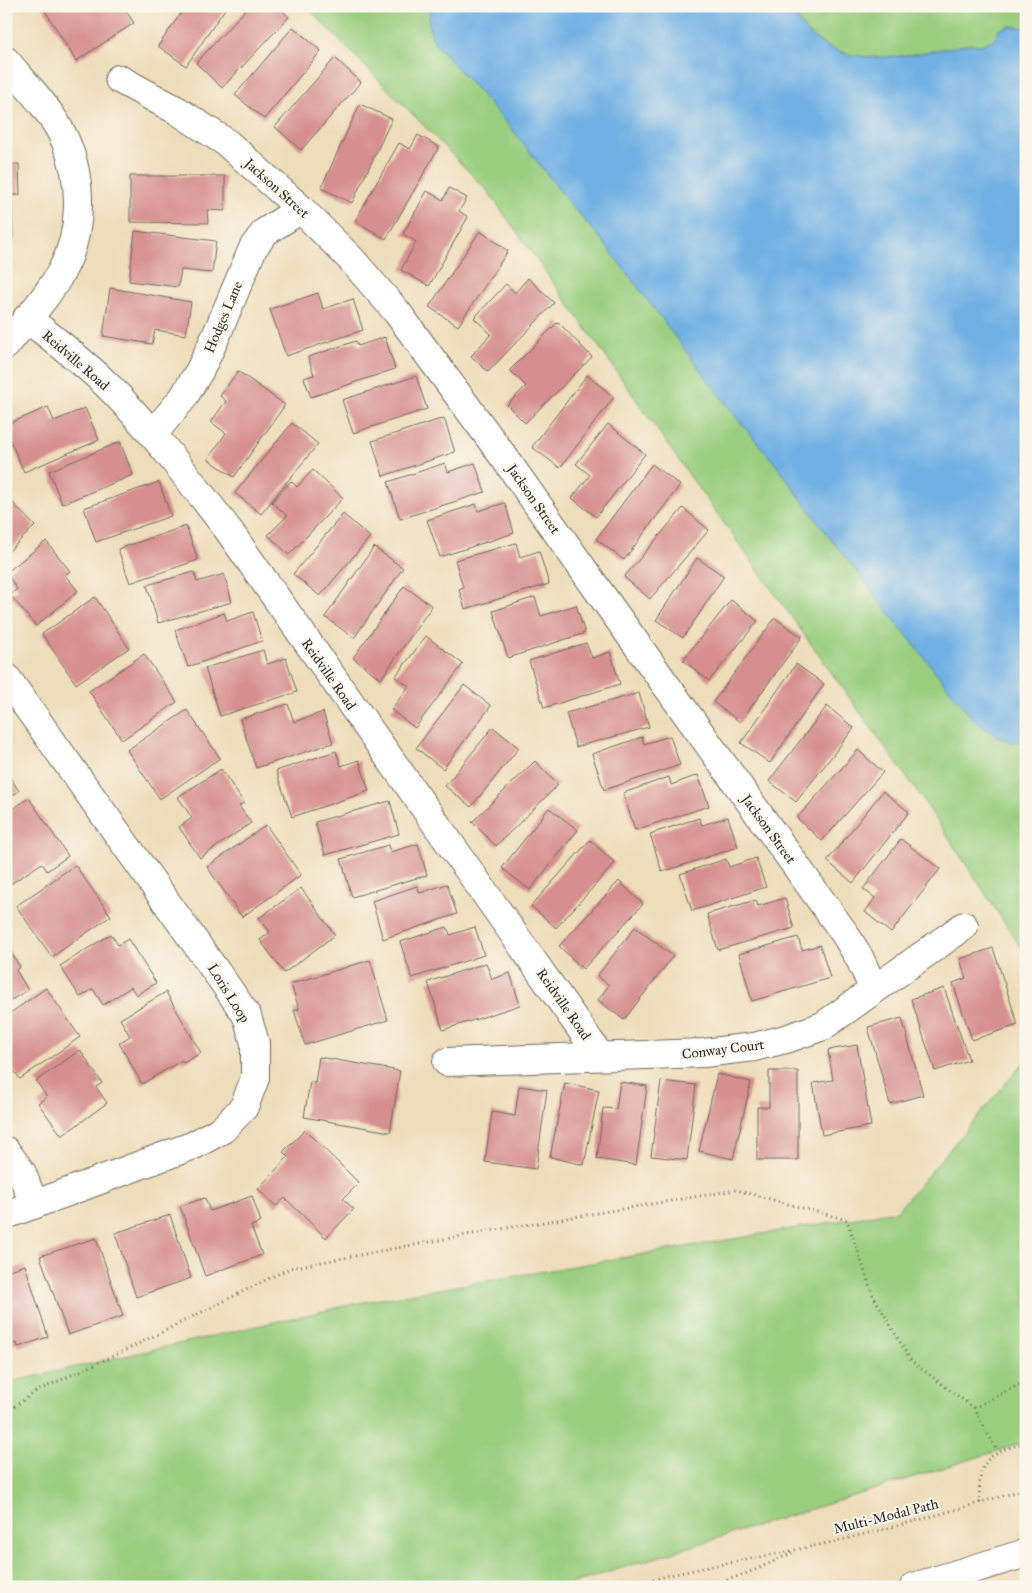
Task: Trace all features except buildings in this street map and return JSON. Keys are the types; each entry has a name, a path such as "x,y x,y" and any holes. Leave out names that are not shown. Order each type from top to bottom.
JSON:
{"street":[{"path":"6,60 44,106 64,140 76,174 78,198 74,241 62,272 6,344"},
{"name":"Jackson Street","path":"119,79 178,111 227,143 301,209 351,259 397,312 439,367 845,934 860,959 874,990"},
{"name":"Hodges Lane","path":"153,434 183,398 200,370 253,248 265,232 301,209"},
{"name":"Reidville Road","path":"27,318 103,381 153,434 229,531 600,1056"},
{"name":"Loris Loop","path":"6,677 237,1001 247,1016 255,1043 255,1078 244,1107 223,1129 194,1145 6,1215"},
{"name":"Conway Court","path":"447,1062 704,1053 754,1047 786,1039 823,1026 964,926"},
{"path":"6,1151 22,1173 34,1205"},
{"path":"914,1587 1026,1553"}],"path":[{"path":"6,1412 37,1391 126,1350 290,1268 483,1232 736,1190 847,1220 874,1295 911,1361 974,1408 997,1451"},
{"path":"974,1408 1026,1380"},
{"path":"980,1503 978,1482 984,1463 997,1451 1026,1443"},
{"name":"Multi-Modal Path","path":"629,1587 658,1577 797,1550 909,1523 1026,1489"},
{"name":"Multi-Modal Path","path":"708,1587 755,1570 797,1550"}],"green space":[{"path":"306,6 1026,6 1026,955 924,801 487,190"},
{"path":"1026,1060 1026,1442 561,1587 6,1587 6,1383 363,1302 897,1211"}],"water":[{"path":"431,6 791,6 803,27 822,43 841,52 883,57 928,52 970,44 981,45 995,39 999,30 1009,26 1026,28 1026,740 1012,742 998,737 973,719 827,534 778,467 737,418 602,240 567,200 512,129 435,43 429,25"}]}
